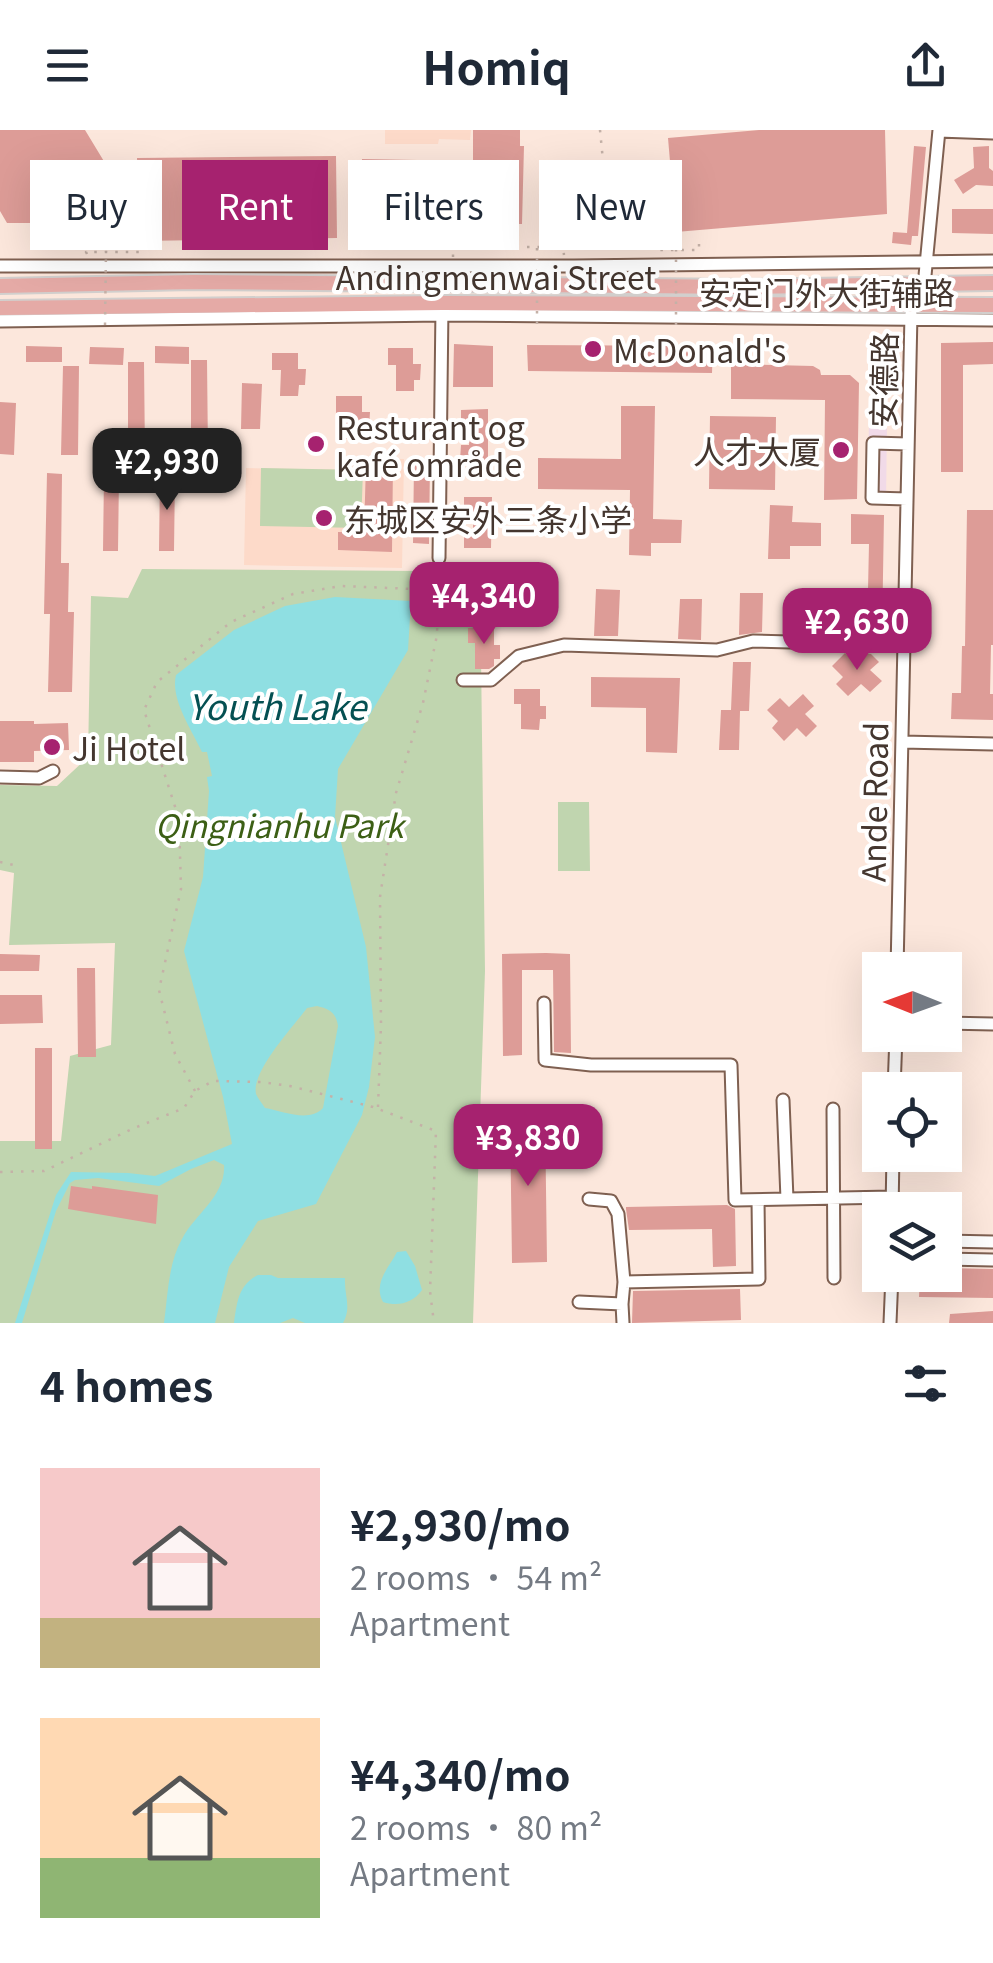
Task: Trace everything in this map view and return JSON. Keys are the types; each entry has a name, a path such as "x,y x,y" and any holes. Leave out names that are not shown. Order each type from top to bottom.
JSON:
{"main road":[{"path":"0,286 194,282 511,287 993,284"},
{"name":"Andingmenwai Street","path":"0,308 911,313 993,304"}],"street":[{"path":"924,286 939,130 993,132"},
{"name":"安定门外大街辅路","path":"0,266 613,266 993,261"},
{"path":"0,321 442,309 439,558"},
{"name":"安定门外大街辅路","path":"911,313 993,320"},
{"name":"安德路","path":"908,444 911,313"},
{"path":"907,500 872,498 872,443 908,444"},
{"name":"Ande Road","path":"897,952 908,444"},
{"path":"463,680 491,680 519,656 564,645 717,650 753,641 904,645"},
{"path":"902,742 993,744"},
{"path":"0,777 39,778 53,772"},
{"path":"544,1003 545,1060 592,1065 731,1065 734,1200 862,1201"},
{"path":"962,1023 993,1024"},
{"path":"784,1100 787,1199"},
{"path":"833,1109 834,1278"},
{"path":"590,1198 611,1200 618,1214 623,1323"},
{"path":"624,1282 759,1279 758,1200"},
{"path":"962,1241 993,1242"},
{"path":"962,1259 993,1260"},
{"path":"890,1323 891,1292"},
{"path":"579,1302 622,1304"}],"path":[{"path":"600,130 613,266"},
{"path":"682,250 699,250 699,243"},
{"path":"453,256 454,247 562,247 564,257"},
{"path":"537,247 537,324"},
{"path":"676,250 676,325"},
{"path":"87,256 86,252 142,252 142,256"},
{"path":"105,325 106,252"},
{"path":"375,1108 382,1025 380,898 396,793 423,703 437,635 439,558"},
{"path":"196,1091 175,1054 159,990 181,889 180,819 144,710 157,682 232,622 293,594 341,586 438,590"},
{"path":"0,862 18,866"},
{"path":"0,1172 44,1171 184,1108 196,1091 213,1082 261,1082 375,1108 436,1131 430,1292 434,1323"}],"shaded area":[{"path":"385,130 471,130 470,140 439,139 438,144 385,144"},
{"path":"869,423 887,423 886,504 867,502"},
{"name":"东城区安外三条小学","path":"363,458 404,459 402,568 244,565 246,468 362,470"}],"green space":[{"path":"261,468 363,470 361,528 260,526"},
{"name":"Qingnianhu Park","path":"142,569 419,571 425,583 480,577 485,971 473,1323 0,1323 0,1141 61,1141 70,1056 111,1045 115,943 9,945 14,873 0,870 0,785 57,786 88,757 91,596 128,598"},
{"path":"558,802 589,802 590,871 558,871"}],"water":[{"name":"Youth Lake","path":"335,597 411,601 408,650 338,769 335,817 366,947 375,1037 362,1115 316,1204 258,1221 229,1267 215,1323 164,1323 177,1249 220,1186 224,1165 214,1160 159,1186 98,1178 70,1183 56,1211 22,1323 15,1323 56,1195 71,1172 155,1176 232,1144 184,951 203,877 207,777 212,776 207,752 202,752 183,714 175,684 176,675 234,630 285,606","holes":["307,1008 329,1010 338,1026 323,1108 311,1115 265,1108 256,1094 260,1073"]},
{"path":"406,1251 422,1290 405,1303 383,1302 383,1276 397,1252"},
{"path":"258,1275 345,1278 347,1306 343,1323 305,1323 293,1318 280,1323 234,1323 242,1289"}],"building":[{"path":"0,130 85,130 103,160 30,160 30,223 7,223 0,211"},
{"path":"473,130 520,130 520,146 524,146 522,224 519,160 473,160"},
{"path":"759,130 885,130 887,214 682,231 682,160 670,160 668,138"},
{"path":"914,146 926,147 918,236 912,236 911,245 892,243 893,232 907,233"},
{"path":"989,146 993,186 976,185 963,194 954,180 974,168 973,147"},
{"path":"336,156 337,238 328,238 328,160 182,160 182,240 162,241 162,160 137,158"},
{"path":"952,209 993,209 993,234 952,233"},
{"path":"993,342 993,364 963,365 963,472 941,472 941,343"},
{"path":"454,344 493,346 493,387 453,387"},
{"path":"527,345 713,346 712,373 528,371"},
{"path":"26,346 62,347 62,362 26,362"},
{"path":"155,346 189,347 189,364 155,363"},
{"path":"90,347 124,348 123,365 89,364"},
{"path":"388,348 413,348 413,364 421,364 420,380 414,380 414,391 396,391 396,365 388,365"},
{"path":"272,353 298,353 298,369 306,369 305,385 299,385 298,396 280,396 281,370 272,370"},
{"path":"191,360 207,360 208,454 191,454"},
{"path":"128,362 144,362 145,457 128,456"},
{"name":"人才大厦","path":"731,364 813,366 821,375 850,375 859,383 857,499 824,500 825,400 731,399"},
{"path":"63,366 79,366 78,455 61,455"},
{"path":"242,383 262,384 260,429 241,429"},
{"path":"336,396 362,396 362,412 370,412 369,428 363,428 363,439 344,439 345,413 336,413"},
{"path":"0,402 16,403 14,455 0,454"},
{"path":"621,406 655,406 653,519 682,520 681,543 651,543 651,556 629,555 630,490 538,489 538,458 621,459"},
{"path":"488,409 488,461 460,460 461,445 469,445 470,427 461,427 461,410"},
{"path":"710,416 776,417 775,490 709,489"},
{"path":"366,463 393,463 392,552 338,550 338,532 364,533"},
{"path":"414,463 430,463 429,544 413,543"},
{"path":"47,473 62,474 61,563 69,563 68,612 74,612 72,692 48,692 50,614 44,614"},
{"path":"104,475 119,476 118,551 103,551"},
{"path":"160,475 175,476 174,551 159,551"},
{"path":"464,497 492,497 491,548 464,548 464,533 473,533 473,515 464,515"},
{"path":"770,505 793,506 792,522 821,523 821,546 790,546 790,559 768,559"},
{"path":"967,510 993,510 993,720 951,719 952,693 961,693 965,646"},
{"path":"851,514 884,515 882,635 867,635 869,544 851,544"},
{"path":"596,589 620,590 618,636 594,636"},
{"path":"807,589 830,589 828,629 806,628"},
{"path":"740,593 763,593 762,632 739,635"},
{"path":"680,599 702,599 701,640 678,639"},
{"path":"468,628 494,628 494,645 500,645 500,659 494,659 494,666 489,669 475,669 475,643 468,643"},
{"path":"845,653 854,662 864,653 871,654 879,662 870,670 882,681 870,692 861,684 848,696 836,684 843,677 832,666"},
{"path":"733,662 751,662 749,711 740,711 739,750 719,750 721,710 731,710"},
{"path":"591,677 680,678 677,753 646,752 646,708 591,707"},
{"path":"514,689 540,689 540,706 546,706 546,719 540,719 539,730 521,729 521,704 514,704"},
{"path":"803,694 814,706 805,714 817,726 806,737 797,728 784,741 772,728 778,721 767,710 780,698 789,707"},
{"path":"0,721 68,723 69,750 34,751 34,762 0,762"},
{"path":"0,954 40,955 39,971 0,971"},
{"path":"502,954 570,954 571,1053 554,1052 553,970 522,970 522,1055 503,1056"},
{"path":"77,968 95,968 96,1057 78,1057"},
{"path":"0,995 42,995 43,1023 0,1024"},
{"path":"35,1048 52,1048 52,1149 35,1149"},
{"path":"510,1116 545,1116 547,1262 512,1263"},
{"path":"71,1186 158,1195 156,1224 68,1209"},
{"path":"727,1205 735,1209 736,1266 713,1267 712,1229 629,1230 626,1207"},
{"path":"962,1268 993,1269 993,1298 919,1297 919,1292 962,1292"},
{"path":"740,1289 741,1320 632,1323 633,1291"},
{"path":"993,1311 993,1323 949,1323 950,1314"}],"place":[{"name":"McDonald's","path":"593,349"},
{"name":"Resturant og kafé område","path":"316,444"},
{"name":"人才大厦","path":"841,450"},
{"name":"东城区安外三条小学","path":"324,518"},
{"name":"Ji Hotel","path":"52,747"}]}
